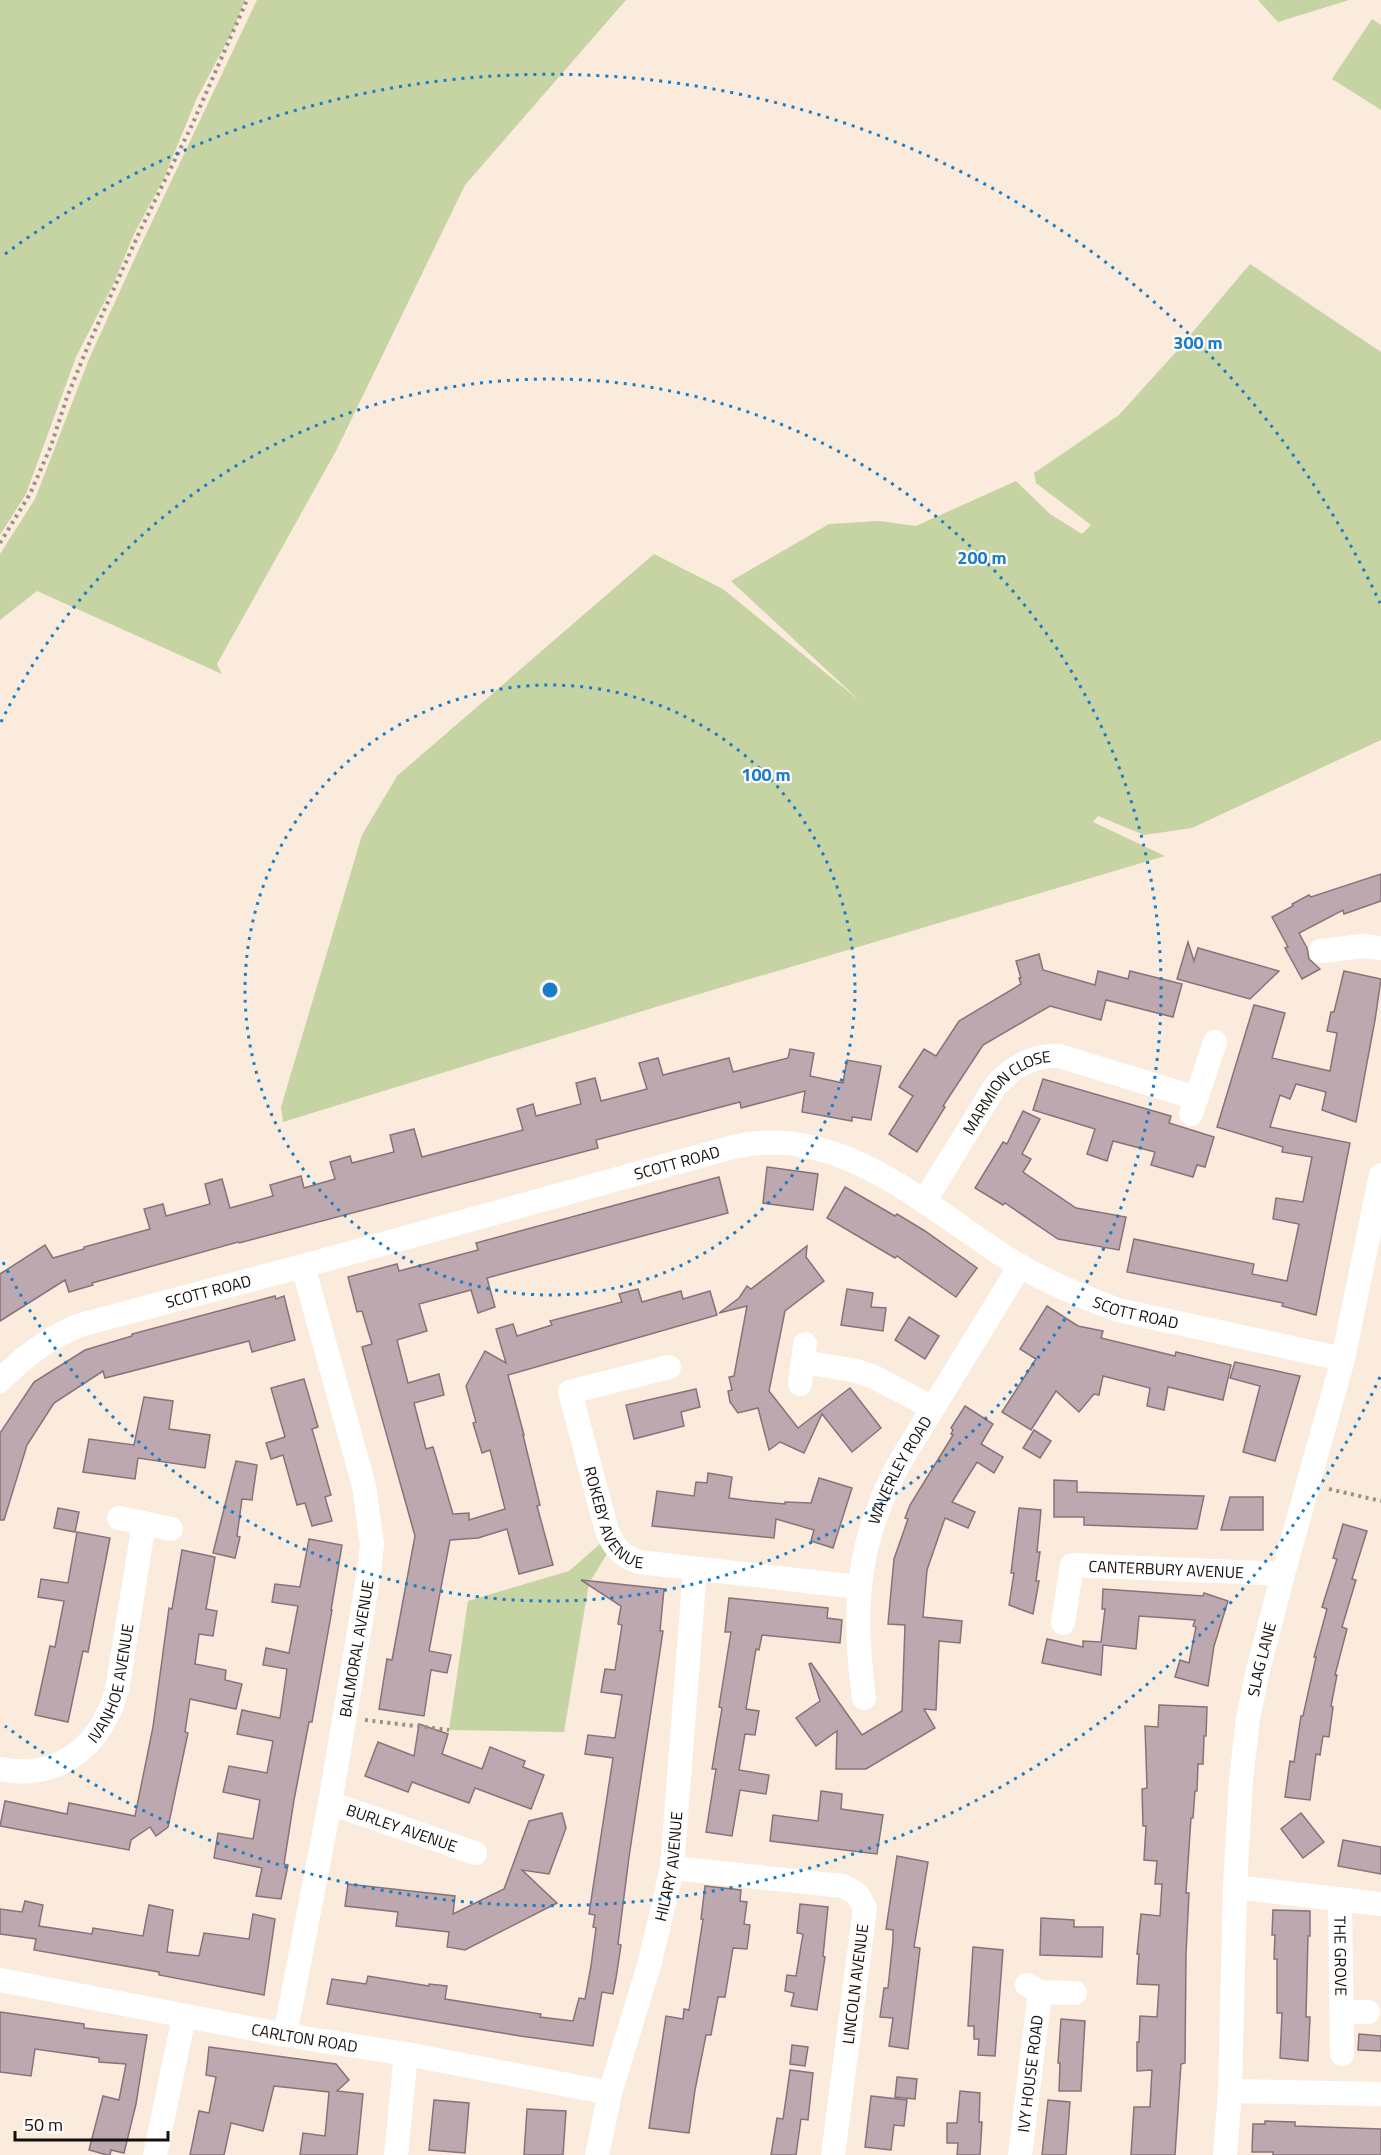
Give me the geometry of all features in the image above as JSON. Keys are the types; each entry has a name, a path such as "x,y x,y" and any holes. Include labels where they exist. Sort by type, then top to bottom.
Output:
{"street":[{"path":"1321,951 1363,946 1381,948"},
{"name":"MARMION CLOSE","path":"924,1202 996,1085 1005,1075 1029,1060 1043,1056 1059,1056 1194,1106 1215,1042"},
{"name":"SCOTT ROAD","path":"0,1381 36,1348 57,1334 80,1325 750,1143 793,1145 822,1150 850,1160 879,1174 924,1202 1020,1266 1096,1302 1118,1310 1343,1359"},
{"name":"SLAG LANE","path":"1225,2155 1230,2091 1235,1887 1241,1780 1248,1718 1283,1574 1343,1359 1378,1204 1381,1175"},
{"name":"BALMORAL AVENUE","path":"285,2035 330,1803 372,1544 364,1486 303,1266"},
{"name":"WAVERLEY ROAD","path":"865,1698 859,1658 858,1587 874,1518 886,1488 1020,1266"},
{"path":"803,1363 857,1371 933,1408"},
{"name":"ROKEBY AVENUE","path":"669,1367 570,1392 607,1531 613,1544 628,1558 639,1562 858,1587"},
{"path":"118,1518 171,1529"},
{"name":"IVANHOE AVENUE","path":"0,1769 33,1772 50,1768 82,1750 104,1722 117,1690 144,1523"},
{"name":"CANTERBURY AVENUE","path":"1062,1623 1072,1565 1283,1574"},
{"name":"HILARY AVENUE","path":"597,2155 610,2093 650,1962 672,1868 695,1569"},
{"name":"BURLEY AVENUE","path":"330,1803 475,1852"},
{"name":"LINCOLN AVENUE","path":"672,1868 843,1886 857,1894 865,1908 833,2155"},
{"name":"THE GROVE","path":"1235,1887 1381,1904"},
{"name":"THE GROVE","path":"1340,1899 1342,2054"},
{"name":"CARLTON ROAD","path":"0,1980 184,2017 406,2054 610,2093"},
{"name":"IVY HOUSE ROAD","path":"1020,2155 1033,1988 1075,1993"},
{"name":"THE GROVE","path":"1341,2012 1368,2012"},
{"path":"155,2155 184,2017"},
{"path":"396,2155 406,2054"},
{"path":"1230,2091 1381,2094"}],"path":[{"path":"0,543 30,494 51,446 67,397 88,346 139,233 192,125 247,0"},
{"path":"1308,1484 1381,1501"},
{"path":"344,1717 449,1730"}],"green space":[{"path":"0,0 245,0 233,30 196,100 164,178 134,234 113,285 76,357 26,494 0,535"},
{"path":"257,0 626,0 465,185 336,451 217,664 222,674 37,591 0,620 0,554 35,499 89,359"},
{"path":"1258,0 1349,0 1278,22"},
{"path":"1372,19 1381,25 1381,110 1332,79"},
{"path":"1250,264 1381,352 1381,740 1192,828 1144,835 1098,816 1093,822 1165,856 659,1006 283,1122 281,1107 362,835 397,776 654,554 723,589 860,701 731,581 829,524 879,521 916,526 1016,481 1050,514 1082,534 1091,525 1036,483 1034,473 1119,415"},
{"path":"601,1543 607,1554 589,1583 564,1732 449,1730 468,1601 569,1571"}],"building":[{"path":"1381,874 1381,901 1344,914 1343,910 1299,933 1307,948 1309,959 1320,969 1302,979 1285,948 1288,947 1272,917 1309,895 1311,897"},
{"path":"1188,942 1194,961 1198,948 1279,971 1250,999 1177,979"},
{"path":"1039,954 1043,970 1095,985 1098,971 1128,979 1130,971 1182,984 1173,1017 1106,1000 1101,1020 1050,1006 983,1045 943,1106 945,1107 917,1152 889,1134 913,1096 899,1087 924,1049 936,1056 959,1021 1021,984 1016,961"},
{"path":"1344,971 1381,979 1356,1122 1322,1110 1326,1092 1296,1084 1290,1099 1280,1095 1270,1127 1350,1143 1316,1315 1282,1306 1283,1303 1127,1272 1134,1239 1254,1264 1252,1274 1287,1281 1299,1224 1273,1219 1276,1198 1303,1202 1312,1157 1282,1152 1283,1147 1217,1127 1254,1005 1285,1013 1272,1058 1330,1071 1337,1033 1327,1031"},
{"path":"790,1049 814,1053 810,1076 843,1083 847,1060 881,1066 871,1120 852,1117 852,1121 802,1112 805,1091 741,1108 740,1102 596,1140 598,1148 238,1242 92,1283 93,1285 69,1292 65,1280 0,1321 0,1274 45,1245 53,1258 150,1229 144,1209 163,1204 166,1216 210,1204 205,1184 222,1179 230,1208 273,1196 270,1185 301,1176 304,1188 335,1179 330,1162 350,1156 352,1163 394,1152 390,1135 414,1129 422,1157 523,1130 517,1109 533,1104 536,1116 581,1104 576,1083 595,1078 601,1101 647,1089 639,1063 658,1058 663,1075 729,1058 733,1072 788,1058"},
{"path":"1043,1079 1171,1116 1169,1123 1214,1137 1205,1167 1197,1165 1193,1177 1151,1165 1155,1152 1113,1141 1107,1161 1087,1154 1095,1129 1033,1110"},
{"path":"1023,1111 1040,1119 1022,1154 1031,1159 1023,1172 1076,1208 1126,1217 1119,1250 1058,1239 1005,1203 1003,1205 975,1188 1003,1142 1007,1144"},
{"path":"767,1167 818,1174 813,1210 763,1203"},
{"path":"719,1177 728,1213 487,1278 495,1307 478,1313 471,1290 419,1304 427,1331 397,1340 408,1383 439,1374 444,1395 414,1403 426,1449 433,1447 453,1514 469,1513 469,1520 505,1509 490,1450 482,1453 466,1386 485,1351 506,1363 496,1329 513,1324 517,1336 552,1325 550,1321 622,1302 619,1294 638,1289 642,1302 681,1291 683,1299 710,1291 717,1315 508,1375 540,1505 537,1506 553,1565 519,1574 507,1529 478,1538 450,1540 429,1651 451,1655 447,1673 431,1670 424,1716 379,1709 387,1659 392,1660 415,1536 362,1347 372,1344 362,1311 357,1312 348,1277 397,1264 399,1271 478,1250 476,1243"},
{"path":"845,1187 925,1231 977,1268 956,1297 897,1256 895,1258 827,1218"},
{"path":"807,1246 806,1257 824,1281 785,1311 769,1391 798,1428 850,1388 881,1428 852,1452 822,1414 804,1453 780,1442 769,1450 758,1408 738,1413 730,1402 728,1391 732,1390 729,1377 734,1376 747,1306 719,1313 739,1298 747,1286 751,1289"},
{"path":"847,1289 873,1293 871,1307 886,1308 883,1331 841,1325"},
{"path":"275,1296 276,1299 284,1296 295,1340 252,1352 249,1341 105,1378 103,1371 54,1403 27,1445 4,1520 0,1520 0,1433 34,1382 85,1350 132,1336 132,1334"},
{"path":"1047,1306 1078,1326 1103,1331 1101,1338 1175,1356 1176,1352 1231,1365 1223,1400 1168,1387 1164,1410 1147,1406 1150,1388 1103,1376 1099,1395 1094,1394 1079,1412 1056,1391 1031,1430 1002,1412 1036,1359 1020,1349"},
{"path":"909,1317 939,1336 925,1359 895,1340"},
{"path":"1235,1362 1300,1376 1275,1461 1243,1452 1260,1386 1230,1378"},
{"path":"304,1379 318,1427 312,1429 331,1495 325,1497 332,1521 312,1526 305,1503 297,1505 283,1455 271,1459 266,1443 285,1437 271,1388"},
{"path":"696,1389 700,1407 681,1412 684,1426 634,1439 626,1405"},
{"path":"144,1397 173,1401 169,1429 210,1435 205,1468 138,1458 135,1479 83,1472 89,1439 134,1445"},
{"path":"965,1406 993,1424 981,1444 1003,1457 994,1473 977,1462 952,1502 975,1512 968,1528 945,1518 927,1570 923,1617 962,1621 960,1643 939,1641 936,1710 924,1709 935,1728 866,1769 836,1769 837,1731 816,1746 796,1718 820,1701 809,1664 811,1663 862,1735 902,1711 905,1625 888,1624 894,1559 908,1519 905,1518 910,1505 953,1435 951,1428"},
{"path":"1034,1430 1051,1441 1040,1458 1023,1448"},
{"path":"236,1461 257,1465 252,1500 242,1499 237,1536 240,1537 235,1558 213,1553"},
{"path":"708,1473 732,1477 729,1498 752,1501 785,1504 785,1502 811,1503 819,1478 852,1488 833,1548 811,1541 814,1530 776,1519 774,1538 652,1526 657,1491 694,1496 696,1482 707,1483"},
{"path":"1054,1480 1077,1481 1077,1492 1204,1496 1197,1529 1084,1525 1084,1517 1054,1517"},
{"path":"1230,1497 1263,1497 1263,1530 1221,1530"},
{"path":"58,1508 79,1512 75,1532 54,1528"},
{"path":"1019,1508 1041,1510 1037,1552 1040,1552 1036,1581 1039,1581 1033,1614 1009,1605"},
{"path":"1343,1524 1367,1531 1352,1579 1356,1580 1342,1627 1347,1629 1335,1675 1337,1675 1331,1706 1333,1707 1329,1737 1323,1736 1320,1755 1316,1754 1310,1800 1285,1797 1290,1761 1294,1762 1301,1716 1303,1716 1316,1657 1314,1657 1327,1609 1322,1607 1337,1559 1333,1558"},
{"path":"77,1532 110,1538 88,1652 83,1651 68,1722 35,1715 50,1646 55,1647 64,1601 38,1597 41,1579 68,1583"},
{"path":"309,1539 342,1545 312,1722 309,1722 294,1800 284,1864 288,1865 281,1899 256,1896 262,1868 214,1858 218,1833 253,1839 260,1800 223,1792 229,1766 267,1773 273,1741 237,1734 242,1710 280,1718 287,1669 263,1665 266,1648 289,1653 298,1606 272,1602 275,1584 300,1587"},
{"path":"182,1550 215,1557 206,1609 217,1611 213,1636 199,1634 195,1664 226,1670 225,1680 242,1684 236,1709 190,1699 185,1732 188,1733 168,1827 156,1836 150,1827 131,1840 129,1850 0,1826 5,1801 67,1814 69,1803 135,1816 153,1727 169,1608 172,1609"},
{"path":"581,1580 664,1589 660,1631 663,1631 629,1857 616,1978 613,1994 602,1992 593,2046 327,2004 332,1979 366,1984 368,1976 429,1986 429,1984 447,1986 445,1999 573,2021 579,1998 585,1999 591,1966 596,1928 593,1927 595,1915 589,1914 613,1758 585,1754 588,1735 615,1738 622,1695 601,1692 605,1669 615,1670 622,1625 618,1624 621,1606"},
{"path":"1103,1589 1203,1596 1204,1593 1228,1601 1214,1646 1208,1686 1175,1677 1180,1660 1189,1663 1196,1627 1193,1626 1195,1620 1139,1616 1136,1649 1103,1645 1101,1675 1042,1663 1047,1639 1083,1647 1083,1641 1101,1642 1105,1609 1102,1609"},
{"path":"729,1598 828,1608 827,1618 842,1620 840,1643 762,1635 759,1650 756,1649 746,1709 759,1711 755,1735 745,1734 739,1770 769,1775 766,1794 740,1790 732,1836 706,1832 716,1769 712,1769 722,1708 719,1707 731,1632 725,1632"},
{"path":"1159,1705 1207,1707 1206,1736 1204,1736 1203,1764 1198,1764 1197,1791 1195,1791 1193,1818 1191,1818 1186,1893 1189,1893 1185,2063 1181,2064 1175,2155 1131,2155 1134,2107 1150,2107 1152,2070 1137,2071 1140,2016 1157,2017 1159,1985 1137,1984 1139,1954 1137,1954 1141,1914 1160,1916 1162,1884 1155,1884 1157,1861 1144,1860 1146,1826 1143,1826 1142,1789 1147,1788 1145,1726 1158,1727"},
{"path":"419,1724 448,1734 442,1754 482,1769 490,1747 525,1761 523,1767 544,1775 531,1809 475,1788 469,1803 412,1782 408,1792 365,1776 378,1742 414,1756"},
{"path":"821,1791 842,1794 841,1809 883,1815 877,1854 770,1841 773,1815 818,1821"},
{"path":"562,1813 566,1828 549,1874 522,1870 557,1903 465,1950 447,1947 449,1932 396,1926 398,1912 345,1906 348,1884 455,1896 453,1914 504,1889 529,1821"},
{"path":"1301,1813 1324,1842 1303,1858 1281,1829"},
{"path":"1343,1840 1381,1847 1381,1874 1338,1866"},
{"path":"897,1856 928,1862 914,1947 920,1948 908,2049 889,2046 893,2018 880,2017 884,1988 888,1988 893,1930 886,1929"},
{"path":"705,1886 741,1890 740,1901 747,1902 744,1924 750,1925 747,1949 733,1948 725,1997 718,1997 711,2035 706,2035 689,2133 649,2128 666,2016 683,2019 684,2009 689,2010 703,1919 701,1919"},
{"path":"25,1901 43,1905 39,1926 92,1934 93,1928 143,1936 149,1905 173,1910 167,1952 199,1956 204,1933 249,1939 253,1914 275,1919 264,1995 159,1975 159,1972 34,1950 36,1939 0,1934 0,1909 22,1912"},
{"path":"800,1904 828,1907 823,1956 825,1957 817,2010 791,2006 794,1993 785,1991 787,1975 796,1976 803,1934 797,1933"},
{"path":"1273,1910 1310,1911 1306,2017 1310,2017 1308,2061 1280,2058 1282,2013 1277,2013 1277,1959 1274,1959 1275,1935 1272,1935"},
{"path":"1041,1918 1074,1920 1074,1927 1103,1927 1102,1957 1040,1955"},
{"path":"973,1947 1003,1950 995,2056 978,2055 979,2039 974,2039 974,2026 968,2026"},
{"path":"0,2012 84,2024 84,2028 147,2035 136,2104 124,2153 111,2150 110,2155 107,2155 89,2150 103,2096 119,2100 126,2064 99,2062 99,2058 35,2049 31,2076 0,2072"},
{"path":"1061,2019 1085,2021 1081,2091 1059,2091"},
{"path":"1359,2034 1381,2036 1381,2051 1358,2050"},
{"path":"792,2045 808,2047 805,2066 790,2064"},
{"path":"209,2047 336,2064 349,2080 337,2091 363,2094 357,2155 300,2155 303,2133 325,2136 329,2092 274,2086 263,2131 231,2123 224,2155 190,2155 199,2111 209,2113 216,2077 206,2075"},
{"path":"790,2070 813,2073 808,2120 801,2119 796,2155 771,2155 777,2118 783,2119"},
{"path":"897,2077 917,2079 915,2099 895,2097"},
{"path":"960,2091 980,2093 979,2122 982,2122 980,2155 957,2155 958,2143 947,2143 947,2123 957,2123"},
{"path":"871,2096 907,2100 904,2126 894,2125 891,2150 865,2147"},
{"path":"434,2100 469,2103 465,2153 429,2150"},
{"path":"1048,2100 1070,2102 1066,2155 1042,2155"},
{"path":"527,2109 566,2111 563,2155 524,2155"},
{"path":"1265,2121 1295,2122 1295,2126 1381,2129 1381,2155 1273,2155 1273,2152 1252,2152 1253,2124 1265,2124"}]}
